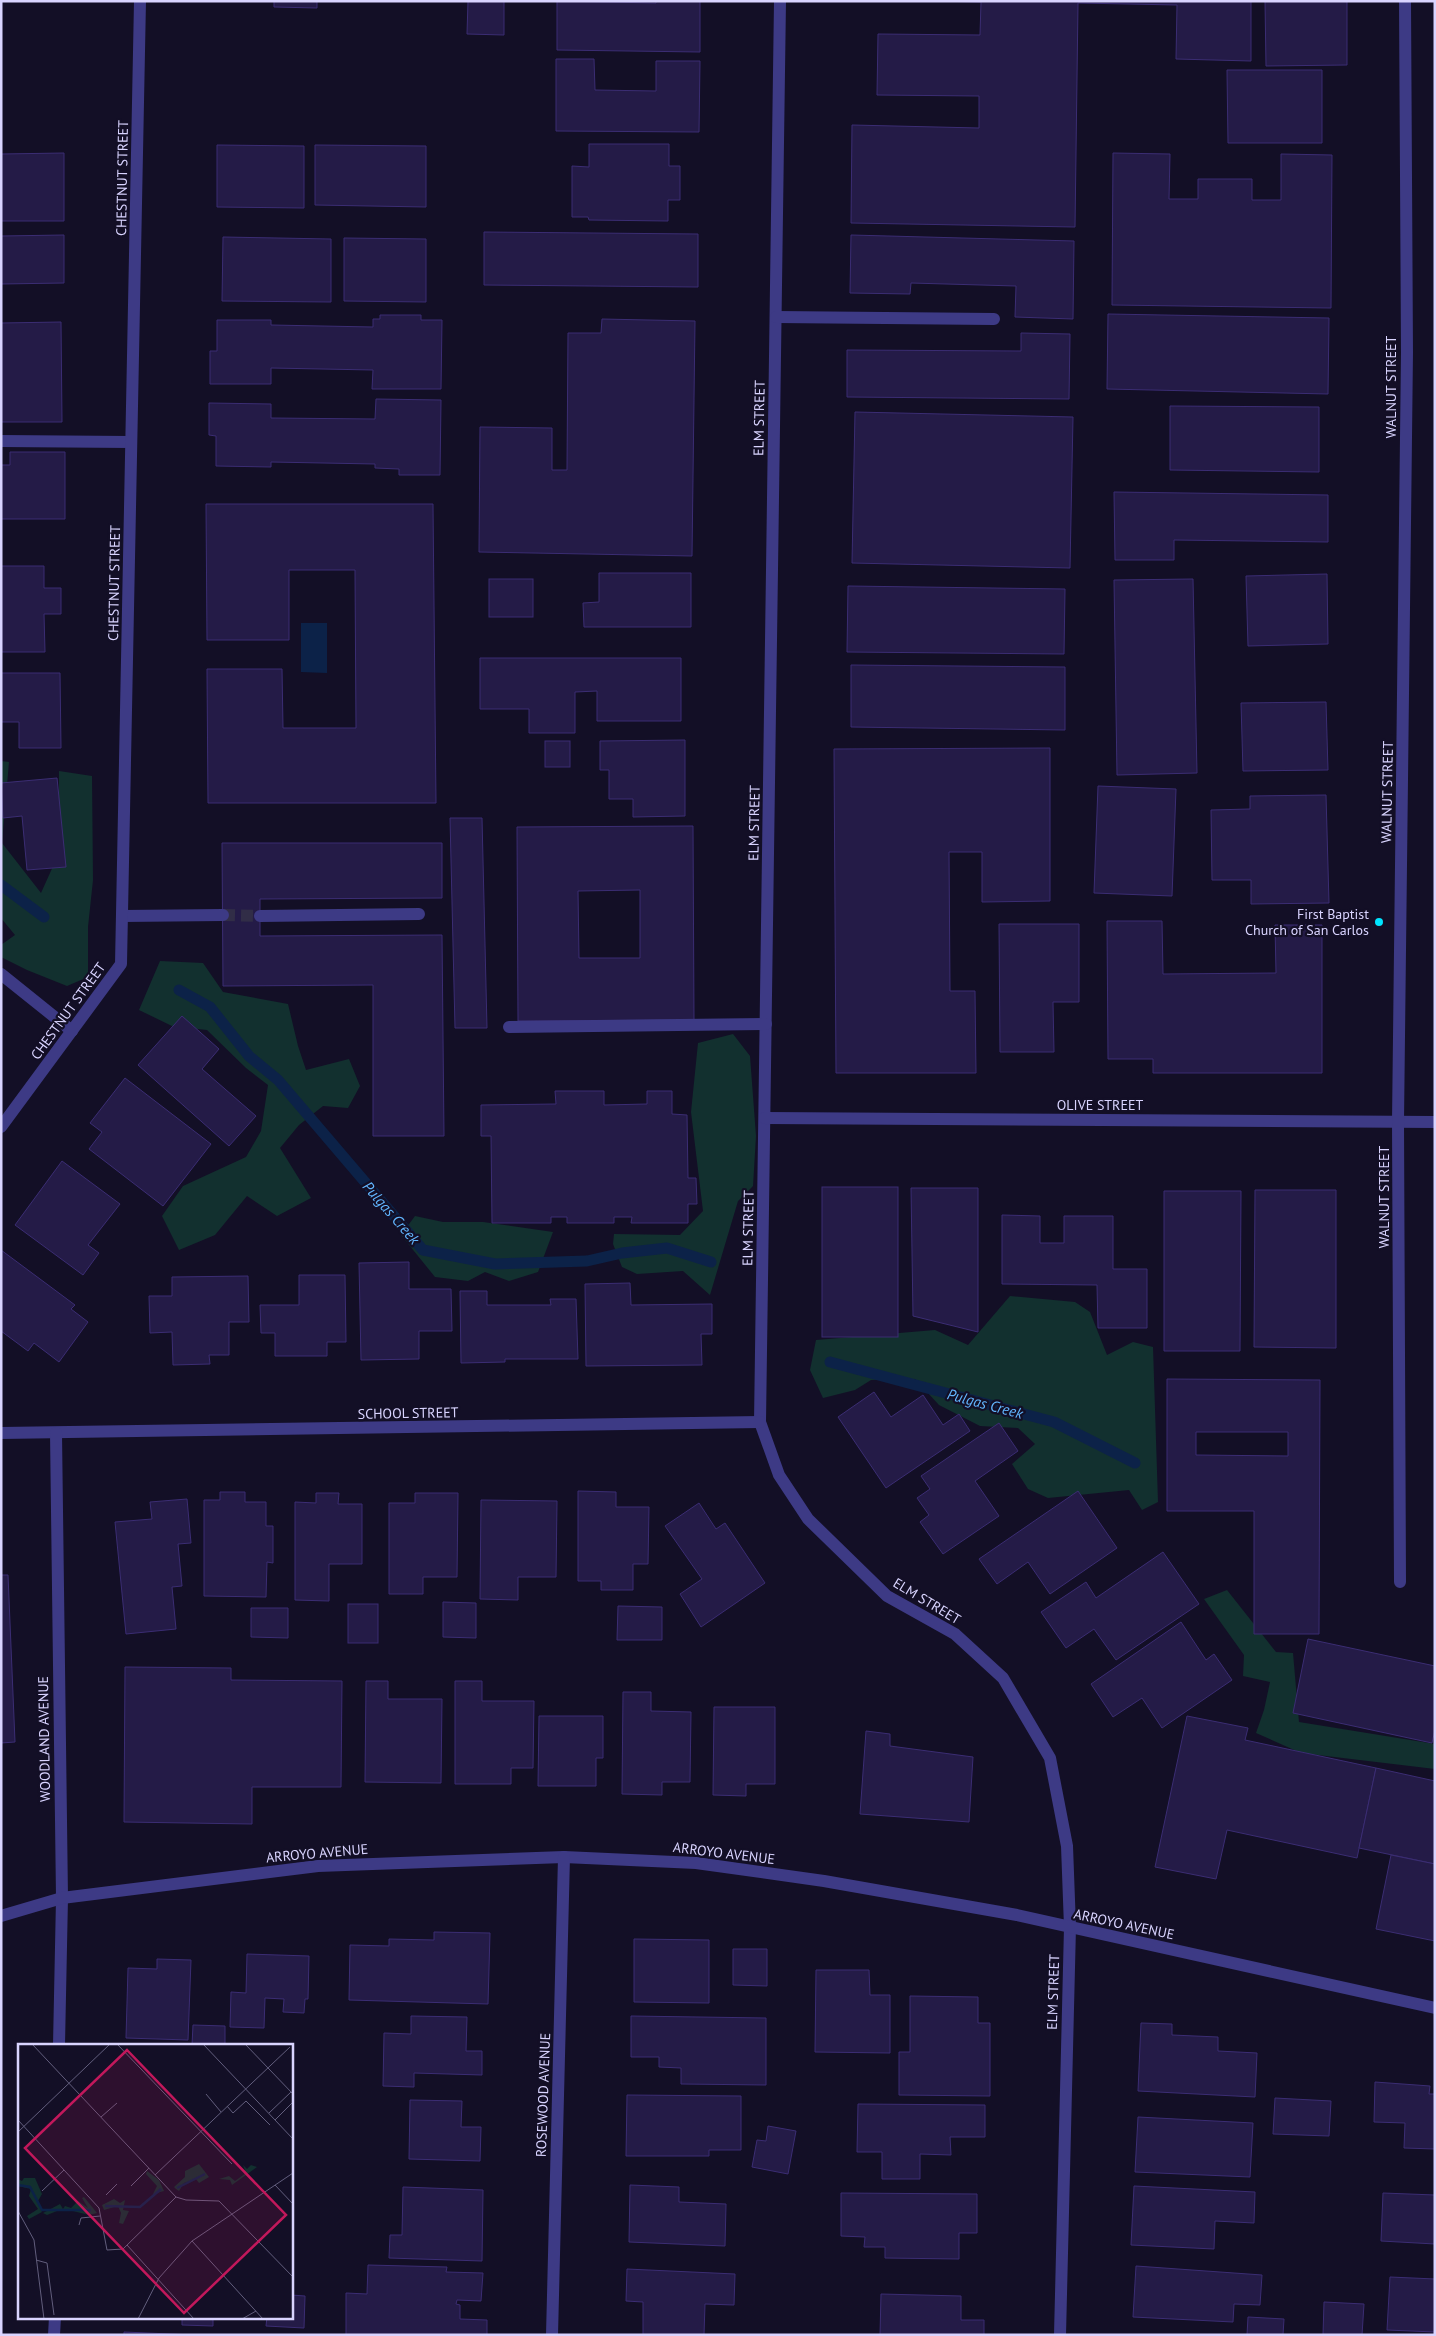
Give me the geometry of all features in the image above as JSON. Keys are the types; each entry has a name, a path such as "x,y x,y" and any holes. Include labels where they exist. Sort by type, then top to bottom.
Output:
{"street":[{"name":"CHESTNUT STREET","path":"1,1127 121,964 140,1"},
{"name":"ELM STREET","path":"780,1 760,1422 779,1475 808,1519 887,1596 955,1634 1003,1678 1050,1758 1067,1846 1070,1927 1060,2335"},
{"name":"WALNUT STREET","path":"1400,1582 1398,1122 1407,352 1405,1"},
{"path":"776,317 994,319"},
{"path":"1,441 131,442"},
{"path":"260,916 419,914"},
{"path":"122,916 223,915"},
{"path":"1,974 72,1031"},
{"path":"509,1027 766,1024"},
{"name":"OLIVE STREET","path":"765,1118 1435,1122"},
{"name":"SCHOOL STREET","path":"56,1433 760,1422"},
{"path":"1,1433 56,1433"},
{"name":"WOODLAND AVENUE","path":"56,1433 62,1898 60,2044"},
{"name":"ARROYO AVENUE","path":"1,1916 62,1898 318,1866 564,1856 696,1863 824,1881 1017,1915 1435,2008"},
{"name":"ROSEWOOD AVENUE","path":"552,2335 564,1856"},
{"path":"54,2335 55,2318"}],"green space":[{"path":"1,761 9,762 2,843 41,893 59,853 59,771 92,776 93,880 88,927 88,977 67,986 1,957 1,945 15,935 1,918"},
{"path":"160,961 203,963 223,992 288,1004 306,1070 349,1059 360,1086 348,1108 323,1106 299,1125 280,1148 311,1198 277,1216 247,1196 215,1235 179,1250 162,1216 183,1186 246,1157 261,1131 268,1085 246,1068 207,1030 172,1026 139,1010"},
{"path":"733,1034 750,1056 756,1136 753,1186 738,1201 710,1295 683,1271 637,1274 622,1267 613,1244 614,1234 680,1235 703,1211 691,1112 698,1043"},
{"path":"415,1216 443,1222 483,1222 553,1232 538,1272 509,1281 485,1272 468,1281 435,1277 401,1235"},
{"path":"1010,1296 1075,1302 1090,1312 1107,1355 1133,1342 1153,1347 1158,1502 1142,1510 1129,1490 1048,1498 1028,1489 1012,1464 1035,1444 1018,1428 980,1426 939,1405 915,1379 871,1380 855,1390 823,1398 810,1370 816,1340 935,1330 968,1345"},
{"path":"1227,1590 1276,1652 1293,1653 1299,1722 1435,1744 1435,1769 1301,1753 1256,1733 1264,1710 1270,1682 1243,1676 1244,1655 1204,1599"}],"water":[{"path":"301,623 327,623 327,673 301,672"}],"building":[{"path":"274,1 317,1 317,8 274,7"},
{"path":"468,1 504,1 504,35 467,34"},
{"path":"557,1 656,3 656,1 700,1 700,52 557,50"},
{"path":"932,1 1251,1 1251,61 1176,59 1177,5 1078,3 1075,227 851,223 852,125 979,128 979,96 877,95 878,34 980,35 981,2"},
{"path":"1265,1 1347,1 1347,65 1266,66"},
{"path":"556,59 594,59 595,90 656,91 656,61 700,61 699,132 556,131"},
{"path":"1227,70 1322,70 1322,143 1228,143"},
{"path":"589,144 669,144 669,166 680,166 680,200 668,200 668,221 589,220 588,217 572,217 572,166 589,167"},
{"path":"217,145 304,146 304,208 217,207"},
{"path":"315,145 426,146 426,207 315,205"},
{"path":"64,153 64,221 1,221 1,154"},
{"path":"1113,153 1170,154 1169,199 1198,199 1198,179 1252,179 1252,200 1281,200 1281,154 1332,155 1331,308 1112,305"},
{"path":"484,232 698,234 698,287 484,285"},
{"path":"64,235 64,283 1,284 1,236"},
{"path":"851,235 1074,241 1073,319 1015,317 1016,286 911,283 910,294 850,293"},
{"path":"223,237 331,239 331,302 222,301"},
{"path":"344,238 426,239 426,302 344,301"},
{"path":"1108,314 1329,318 1328,394 1107,389"},
{"path":"380,315 421,315 421,320 442,320 441,389 372,389 373,370 271,368 271,384 210,384 210,351 217,351 217,320 271,320 271,325 373,327 373,319 380,319"},
{"path":"602,319 695,321 692,556 479,552 480,427 552,428 552,470 567,470 568,333 601,333"},
{"path":"61,322 62,422 1,422 1,323"},
{"path":"1021,333 1070,334 1069,399 847,397 847,350 1021,351"},
{"path":"376,399 441,400 440,475 399,475 399,469 375,468 375,464 271,462 271,467 216,466 216,436 209,435 209,403 271,404 271,418 375,419"},
{"path":"1170,406 1319,407 1319,472 1170,470"},
{"path":"855,412 1073,417 1070,568 852,563"},
{"path":"10,452 65,452 65,519 1,519 1,465 10,465"},
{"path":"1114,492 1328,495 1328,542 1174,540 1174,560 1115,560"},
{"path":"206,504 433,504 436,803 208,803 207,669 282,669 283,728 356,728 355,570 289,570 289,640 207,640"},
{"path":"1,566 44,566 44,588 61,588 61,614 44,614 45,652 1,652"},
{"path":"599,573 691,573 691,627 584,627 583,603 599,602"},
{"path":"1327,574 1328,644 1248,646 1246,576"},
{"path":"489,579 533,579 533,617 489,617"},
{"path":"1193,579 1197,773 1117,775 1114,580"},
{"path":"848,586 1065,589 1064,654 847,652"},
{"path":"480,658 681,658 681,721 597,721 597,691 575,692 575,733 529,733 529,709 480,709"},
{"path":"851,665 1065,667 1065,730 851,727"},
{"path":"1,673 60,673 61,748 19,748 19,722 1,722"},
{"path":"1326,702 1328,770 1243,771 1241,703"},
{"path":"685,740 685,816 633,817 633,799 609,799 609,770 600,770 600,741"},
{"path":"545,741 570,741 570,767 545,767"},
{"path":"1050,748 1050,901 982,902 982,852 949,852 950,991 975,991 976,1073 836,1073 834,749"},
{"path":"57,778 66,867 27,870 22,816 3,818 1,783"},
{"path":"1098,786 1176,789 1172,896 1094,893"},
{"path":"1326,795 1329,903 1251,904 1251,880 1212,880 1211,810 1250,809 1250,796"},
{"path":"450,818 482,818 487,1028 455,1028"},
{"path":"693,826 694,1020 518,1021 517,827","holes":["640,890 640,958 579,958 578,891"]},
{"path":"222,843 442,843 442,898 260,899 260,936 442,935 444,1136 373,1136 373,985 223,986"},
{"path":"1107,921 1162,921 1163,974 1276,973 1275,925 1322,925 1322,1073 1153,1073 1153,1059 1108,1059"},
{"path":"999,924 1079,924 1079,1002 1053,1002 1054,1052 1000,1052"},
{"path":"182,1016 219,1049 202,1069 256,1116 229,1146 138,1065"},
{"path":"125,1078 211,1144 163,1206 89,1149 102,1132 90,1123"},
{"path":"555,1091 604,1091 604,1105 647,1104 647,1091 672,1091 672,1114 687,1115 688,1178 696,1178 697,1204 688,1204 688,1223 631,1223 632,1217 614,1217 614,1223 567,1223 567,1217 551,1217 551,1223 492,1223 491,1136 481,1136 481,1105 556,1104"},
{"path":"62,1161 120,1204 88,1245 99,1253 83,1275 15,1225"},
{"path":"822,1187 898,1187 898,1337 822,1337"},
{"path":"911,1188 978,1188 978,1332 913,1316"},
{"path":"1255,1190 1336,1190 1336,1348 1254,1347"},
{"path":"1164,1191 1241,1191 1240,1351 1164,1351"},
{"path":"1002,1215 1040,1216 1040,1243 1064,1243 1064,1216 1113,1216 1113,1269 1147,1269 1147,1328 1098,1328 1097,1285 1002,1284"},
{"path":"1,1250 75,1305 71,1309 88,1322 59,1362 34,1343 28,1351 1,1331"},
{"path":"409,1262 409,1289 451,1289 452,1331 419,1331 419,1359 361,1360 359,1263"},
{"path":"299,1275 345,1275 346,1342 327,1342 327,1356 275,1356 275,1333 261,1333 260,1305 299,1305"},
{"path":"248,1276 249,1322 229,1322 229,1355 209,1355 210,1364 173,1365 172,1332 150,1333 149,1296 172,1296 172,1277"},
{"path":"630,1283 631,1305 712,1304 712,1334 701,1334 702,1365 586,1366 585,1284"},
{"path":"460,1291 487,1291 487,1305 551,1305 550,1299 576,1299 578,1359 505,1359 505,1362 461,1363"},
{"path":"1167,1379 1320,1380 1319,1634 1254,1634 1254,1511 1167,1511","holes":["1196,1432 1288,1432 1288,1456 1196,1455"]},
{"path":"874,1392 891,1417 923,1395 943,1425 959,1414 970,1431 886,1488 838,1417"},
{"path":"999,1423 1018,1451 975,1481 999,1516 943,1554 920,1522 929,1515 917,1498 930,1489 921,1476"},
{"path":"578,1491 616,1492 616,1507 649,1507 648,1564 633,1564 633,1590 601,1590 601,1581 578,1581"},
{"path":"1078,1491 1117,1548 1050,1594 1028,1562 997,1584 979,1559"},
{"path":"220,1492 245,1492 245,1502 266,1502 266,1526 273,1526 273,1563 267,1562 266,1597 204,1596 204,1500 220,1500"},
{"path":"316,1493 339,1493 338,1504 362,1504 362,1564 329,1564 329,1601 295,1600 295,1502 316,1503"},
{"path":"415,1493 458,1493 457,1577 423,1577 423,1594 389,1594 389,1503 415,1503"},
{"path":"187,1499 191,1543 178,1544 182,1586 172,1587 176,1629 126,1634 115,1522 152,1519 150,1502"},
{"path":"481,1500 557,1501 556,1577 518,1577 518,1600 480,1599"},
{"path":"699,1503 716,1529 725,1523 765,1583 701,1627 680,1594 702,1579 665,1526"},
{"path":"1163,1552 1199,1604 1116,1660 1094,1629 1066,1648 1041,1612 1086,1582 1096,1598"},
{"path":"1,1575 8,1575 15,1742 1,1743"},
{"path":"443,1602 476,1603 476,1638 443,1637"},
{"path":"348,1604 378,1604 378,1643 348,1643"},
{"path":"618,1606 662,1607 662,1640 617,1640"},
{"path":"251,1608 288,1608 288,1638 251,1637"},
{"path":"1181,1622 1206,1660 1214,1654 1232,1680 1162,1728 1142,1698 1113,1717 1091,1684"},
{"path":"1308,1639 1435,1666 1435,1730 1432,1743 1293,1713"},
{"path":"125,1667 231,1668 231,1680 342,1681 341,1787 252,1787 252,1824 124,1822"},
{"path":"366,1681 388,1681 388,1699 442,1699 441,1783 365,1782"},
{"path":"455,1681 482,1681 482,1701 534,1701 533,1768 511,1768 511,1784 455,1784"},
{"path":"623,1692 651,1692 651,1711 691,1712 690,1782 662,1782 662,1795 622,1794"},
{"path":"714,1707 775,1707 775,1784 746,1784 746,1796 713,1795"},
{"path":"539,1716 603,1716 603,1758 596,1758 596,1786 538,1786"},
{"path":"1187,1716 1248,1728 1245,1740 1376,1768 1357,1858 1227,1830 1216,1879 1155,1867"},
{"path":"866,1731 890,1734 890,1746 973,1757 969,1822 860,1814"},
{"path":"1376,1768 1435,1781 1435,1864 1359,1848"},
{"path":"1391,1855 1435,1864 1435,1941 1376,1929"},
{"path":"434,1932 490,1933 488,2004 349,2000 350,1945 389,1946 389,1939 434,1940"},
{"path":"634,1939 709,1940 709,2003 634,2002"},
{"path":"733,1949 767,1949 767,1986 733,1985"},
{"path":"247,1954 309,1956 308,1999 305,1999 304,2013 283,2012 284,1999 265,1998 264,2028 230,2027 231,1992 246,1993"},
{"path":"157,1959 191,1960 188,2040 126,2038 128,1968 157,1969"},
{"path":"816,1970 869,1970 870,1995 890,1995 890,2053 815,2052"},
{"path":"910,1996 978,1997 978,2023 990,2023 990,2096 899,2095 899,2052 910,2052"},
{"path":"411,2016 467,2017 466,2051 482,2051 482,2075 414,2073 414,2087 383,2086 384,2033 411,2034"},
{"path":"631,2016 766,2018 766,2085 681,2084 681,2068 659,2067 659,2057 631,2057"},
{"path":"1141,2023 1172,2024 1172,2035 1218,2037 1218,2051 1257,2053 1255,2097 1138,2091"},
{"path":"193,2025 225,2026 225,2044 192,2044"},
{"path":"1375,2082 1430,2086 1429,2094 1435,2094 1435,2149 1404,2148 1405,2123 1374,2122"},
{"path":"627,2095 741,2096 741,2150 709,2150 709,2156 626,2156"},
{"path":"1275,2098 1331,2101 1329,2136 1273,2134"},
{"path":"410,2100 462,2101 461,2127 481,2127 480,2161 409,2159"},
{"path":"858,2104 985,2105 985,2137 950,2137 951,2155 920,2154 920,2179 882,2179 882,2152 857,2152"},
{"path":"1138,2117 1253,2123 1250,2177 1135,2172"},
{"path":"768,2126 796,2131 788,2174 752,2167 757,2140 766,2141"},
{"path":"630,2185 679,2187 679,2202 726,2204 725,2246 629,2242"},
{"path":"1134,2186 1255,2192 1254,2223 1215,2221 1214,2249 1131,2245"},
{"path":"403,2187 483,2190 482,2261 389,2258 390,2235 402,2235"},
{"path":"841,2193 977,2194 977,2233 959,2233 959,2259 885,2258 885,2247 864,2247 865,2237 841,2236"},
{"path":"1383,2193 1435,2195 1435,2244 1381,2241"},
{"path":"368,2265 447,2267 446,2272 483,2273 481,2301 457,2300 456,2304 460,2305 460,2319 487,2320 487,2335 346,2335 346,2293 367,2294"},
{"path":"1136,2266 1262,2275 1260,2305 1234,2304 1233,2322 1133,2317"},
{"path":"627,2269 735,2274 734,2305 705,2304 704,2335 643,2335 643,2302 626,2301"},
{"path":"1390,2277 1435,2279 1435,2332 1387,2330"},
{"path":"881,2294 961,2296 961,2320 984,2320 984,2335 880,2335"},
{"path":"292,2295 305,2296 304,2328 266,2326 267,2318 292,2318"},
{"path":"1324,2302 1364,2304 1362,2335 1323,2335"},
{"path":"1248,2317 1284,2319 1283,2335 1247,2335"},
{"path":"182,2318 213,2318 213,2326 182,2325"},
{"path":"124,2332 194,2335 124,2335"}],"waterway":[{"name":"Pulgas Creek","path":"1,885 44,917"},
{"name":"Pulgas Creek","path":"179,990 210,1007 249,1056 278,1080 423,1250 495,1264 587,1261 622,1253 667,1248 711,1262"},
{"name":"Pulgas Creek","path":"830,1362 1054,1422 1135,1463"}],"tunnel":[{"path":"223,915 260,916"}],"place":[{"name":"First Baptist Church of San Carlos","path":"1379,922"}]}
